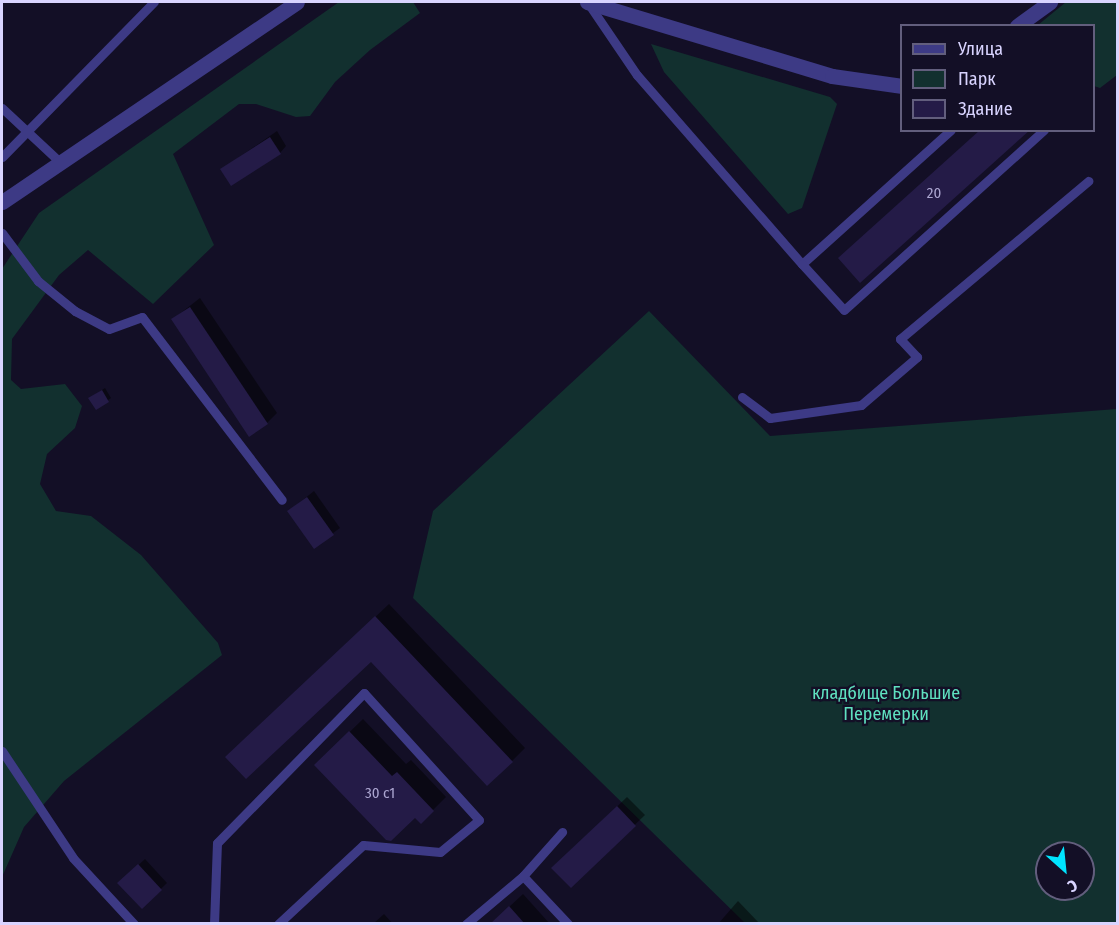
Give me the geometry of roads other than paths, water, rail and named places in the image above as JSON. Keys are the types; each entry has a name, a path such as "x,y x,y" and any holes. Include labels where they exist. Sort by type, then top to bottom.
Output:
{"street":[{"path":"2,202 297,2"},
{"path":"587,2 832,76 900,86"},
{"path":"1022,24 1050,2"}],"lane":[{"path":"2,158 24,131 41,118 154,2"},
{"path":"587,2 637,75 844,310 1042,132"},
{"path":"2,108 24,131 61,163"},
{"path":"802,264 949,132"},
{"path":"742,398 770,418 861,405 917,357 900,339 1088,181"},
{"path":"2,233 38,281 75,311 109,329 142,317 282,500"},
{"path":"214,924 217,843 363,693 479,820 440,852 363,845 278,924"},
{"path":"2,751 16,767 67,850 134,924"},
{"path":"466,924 523,876 562,832"},
{"path":"523,876 568,924"}],"park label":[{"name":"кладбище Большие Перемерки","path":"886,704"}]}
